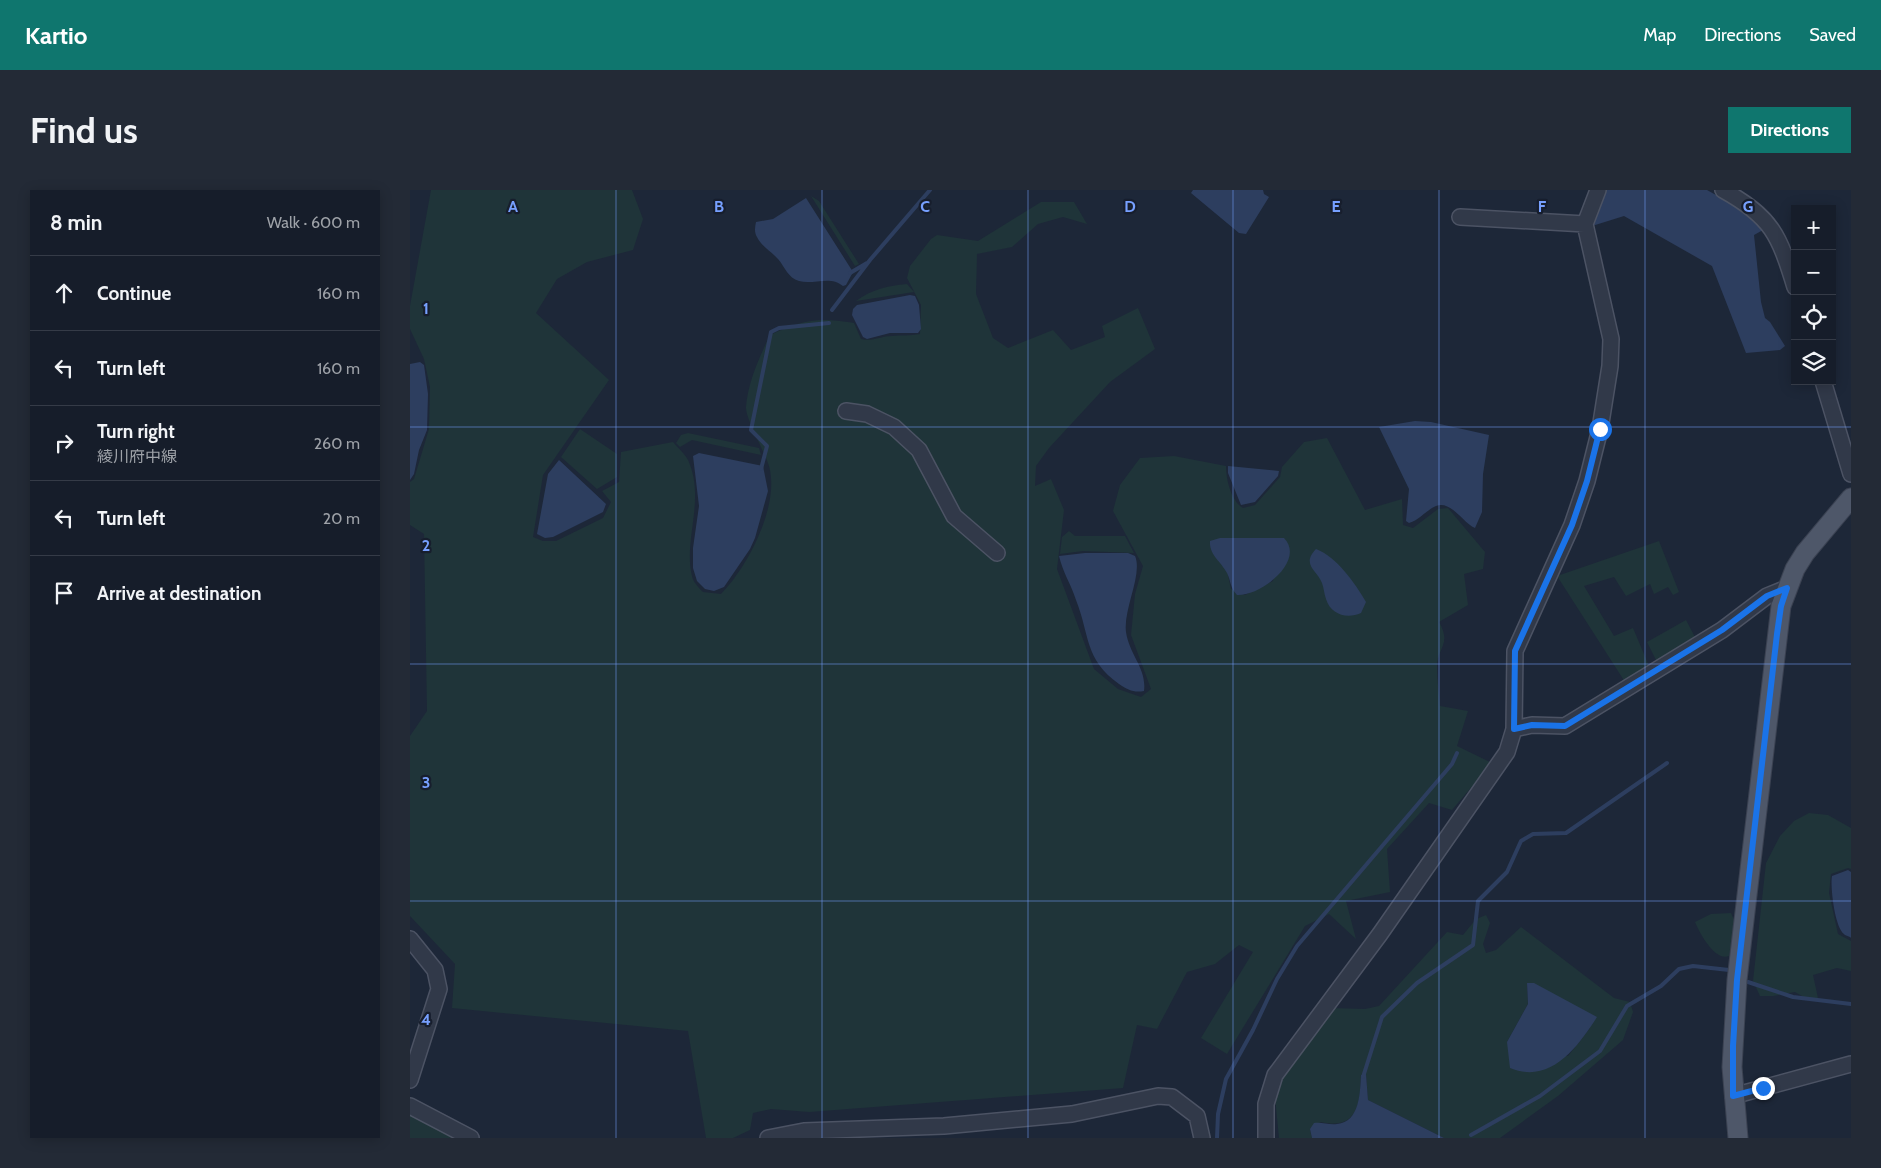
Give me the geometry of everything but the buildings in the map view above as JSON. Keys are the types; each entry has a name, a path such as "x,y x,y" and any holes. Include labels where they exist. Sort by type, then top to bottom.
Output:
{"main road":[{"path":"1738,1138 1733,1096 1733,1046 1737,980 1781,606 1787,588 1805,553 1851,498"}],"street":[{"path":"1266,1138 1266,1104 1275,1075 1380,934 1507,752 1514,729 1515,651 1572,525 1587,481 1600,429 1610,366 1611,339 1585,224 1598,190"},
{"path":"1723,190 1752,208 1766,220 1781,244 1791,275"},
{"path":"1460,217 1585,224"},
{"path":"1824,385 1851,474"},
{"path":"846,411 867,414 894,427 919,450 954,516 997,553"},
{"path":"1514,729 1532,725 1565,726 1722,630 1767,596 1787,588"},
{"path":"410,939 435,970 439,990 410,1080"},
{"path":"1733,1096 1851,1064"},
{"path":"768,1138 804,1130 944,1126 1072,1114 1158,1096 1172,1097 1197,1116 1202,1138"},
{"path":"410,1106 471,1138"}],"green space":[{"path":"431,190 632,190 643,219 633,250 587,262 557,279 536,313 609,380 543,475 533,537 543,541 556,541 603,518 611,502 602,491 619,482 621,452 673,442 687,458 693,475 695,504 690,562 693,578 696,585 703,592 721,594 742,568 760,533 770,496 771,479 768,463 748,418 746,407 758,361 770,335 802,323 820,320 854,323 861,339 865,340 920,334 921,305 907,278 910,266 931,239 937,235 978,241 1041,202 1074,202 1087,224 1063,217 1038,224 1012,247 977,254 976,294 993,338 1008,348 1053,330 1071,350 1105,337 1102,326 1138,308 1155,349 1110,382 1049,448 1036,466 1035,486 1051,479 1064,510 1057,569 1094,669 1118,689 1141,697 1151,689 1131,635 1135,594 1143,566 1113,511 1120,485 1140,458 1174,456 1226,466 1232,495 1243,508 1255,505 1280,477 1282,467 1304,442 1327,438 1365,510 1402,499 1403,525 1413,528 1438,509 1448,508 1485,552 1483,569 1464,574 1468,605 1439,622 1443,630 1444,641 1438,660 1437,672 1440,706 1468,711 1457,746 1492,763 1452,810 1429,803 1387,849 1390,892 1346,901 1356,939 1329,914 1305,926 1227,1054 1201,1038 1253,952 1239,945 1215,964 1187,972 1157,1029 1137,1025 1123,1088 809,1112 771,1109 753,1113 750,1130 733,1138 706,1138 688,1031 452,1008 455,964 410,916 410,736 427,711 424,534 410,525 410,482 414,479 429,429 430,387 424,359 410,329 410,306","holes":["1220,538 1284,538 1273,581 1245,595 1231,589"]},
{"path":"811,196 819,201 859,264 855,266"},
{"path":"907,284 914,292 856,301 880,289"},
{"path":"580,429 617,454 617,477 597,489 561,457"},
{"path":"688,433 759,448 761,455 692,440 680,447 676,443 681,435"},
{"path":"1069,531 1075,536 1125,536 1134,553 1083,551 1060,554 1062,537"},
{"path":"1659,541 1679,592 1673,595 1668,587 1654,594 1650,584 1626,596 1614,577 1584,586 1614,636 1633,628 1649,666 1625,682 1557,576"},
{"path":"1686,620 1696,639 1657,662 1647,642"},
{"path":"1809,813 1828,815 1851,828 1851,869 1848,868 1831,874 1829,893 1838,934 1851,941 1851,971 1837,968 1813,975 1818,998 1809,1000 1795,992 1760,996 1753,981 1766,863 1780,836 1794,821"},
{"path":"1731,913 1736,924 1729,956 1724,957 1718,955 1708,945 1695,922 1711,914"},
{"path":"1486,915 1490,923 1483,944 1486,953 1496,950 1521,927 1614,998 1630,1002 1633,1012 1623,1040 1558,1096 1500,1138 1444,1138 1368,1100 1366,1074 1361,1075 1358,1105 1350,1118 1343,1122 1321,1122 1310,1129 1312,1138 1279,1138 1275,1097 1280,1081 1331,1008 1365,1009 1379,1006 1447,932 1463,935 1476,919","holes":["1527,983 1590,1028 1568,1056 1507,1042 1528,1004"]},
{"path":"410,1111 457,1138 410,1138"}],"water":[{"path":"1193,190 1263,190 1264,194 1269,197 1246,234 1239,233 1191,193"},
{"path":"1603,190 1707,190 1748,213 1763,230 1754,235 1761,302 1765,318 1770,322 1785,346 1780,350 1746,353 1712,266 1624,216 1592,226"},
{"path":"806,198 853,272 846,285 843,286 833,281 805,282 795,280 789,275 778,259 761,244 756,235 756,222 773,219"},
{"path":"910,295 915,296 919,305 921,329 918,333 890,333 867,339 863,337 852,315 853,309 857,305"},
{"path":"420,362 424,365 428,394 427,430 419,450 414,474 410,480 410,364"},
{"path":"1415,421 1431,422 1489,435 1483,474 1482,512 1475,528 1452,509 1441,505 1432,508 1413,522 1409,523 1406,521 1409,489 1379,427"},
{"path":"699,453 763,466 768,491 755,538 750,549 724,587 714,591 705,589 697,581 693,568 693,548 699,506 693,456"},
{"path":"559,460 606,504 603,512 553,537 545,538 537,534 548,474"},
{"path":"1228,466 1279,471 1278,476 1255,502 1241,505 1228,473"},
{"path":"1220,538 1284,538 1289,547 1289,557 1278,576 1258,590 1237,595 1225,569 1211,550 1210,541"},
{"path":"1316,549 1331,558 1345,571 1366,602 1361,613 1350,616 1340,614 1328,604 1320,578 1310,563 1310,559"},
{"path":"1085,553 1128,553 1135,556 1137,572 1127,613 1126,632 1130,647 1143,676 1144,691 1137,692 1119,684 1099,665 1094,656 1074,594 1059,556"},
{"path":"1848,870 1851,872 1851,938 1844,934 1838,924 1832,889 1832,876"},
{"path":"1527,983 1534,983 1597,1017 1572,1051 1561,1060 1550,1067 1538,1071 1524,1072 1510,1068 1507,1042 1528,1004"},
{"path":"1366,1074 1368,1100 1444,1138 1312,1138 1310,1129 1314,1123 1337,1124 1345,1122 1350,1118 1357,1105 1361,1075"}],"waterway":[{"path":"832,310 870,260 930,190"},
{"path":"850,273 867,263"},
{"path":"761,469 767,446 751,430 771,332 779,328 829,323"},
{"path":"1217,1138 1218,1114 1226,1079 1253,1030 1277,979 1297,946 1452,764 1457,753"},
{"path":"1363,1077 1382,1017 1417,983 1473,945 1478,901 1507,872 1521,841 1533,834 1566,833 1667,763"},
{"path":"1471,1135 1540,1096 1600,1051 1627,1006 1661,986 1679,969 1693,966 1729,970"},
{"path":"1748,982 1793,997 1851,1004"}],"route":[{"path":"1600,429 1587,481 1572,525 1544,583 1515,651 1514,729 1532,725 1565,726 1722,630 1767,596 1787,588 1781,606 1777,634 1737,980 1734,1025 1733,1096 1763,1088"}]}
